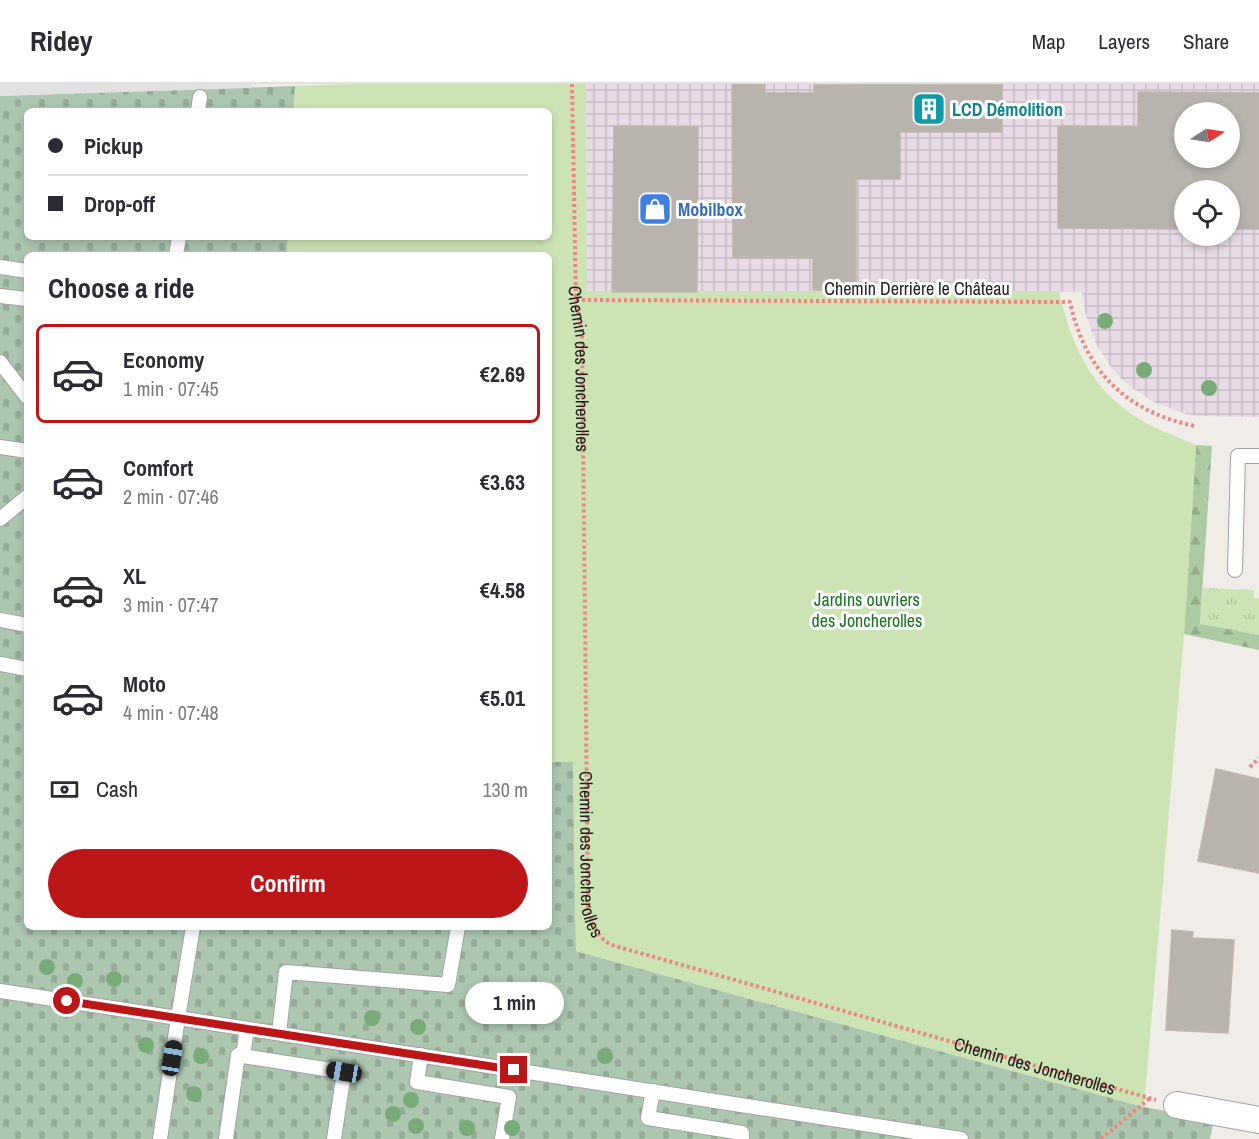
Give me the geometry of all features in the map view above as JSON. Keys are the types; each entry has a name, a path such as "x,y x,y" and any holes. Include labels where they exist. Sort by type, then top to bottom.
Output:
{"street":[{"path":"1177,1105 1259,1120"}],"lane":[{"path":"0,267 24,271"},
{"path":"0,296 24,299"},
{"path":"0,362 24,394"},
{"path":"0,447 24,451"},
{"path":"1235,570 1238,456 1259,456"},
{"path":"0,519 24,499"},
{"path":"0,620 24,624"},
{"path":"0,664 24,668"},
{"path":"160,1139 193,930"},
{"path":"279,1033 286,972 448,985 457,930"},
{"path":"0,991 653,1091 888,1133 961,1139"},
{"path":"243,1056 247,1029"},
{"path":"226,1139 238,1055 344,1072 334,1139"},
{"path":"421,1055 417,1082 508,1097 502,1139"},
{"path":"653,1091 648,1118 742,1133 742,1139"}],"path":[{"name":"Chemin des Joncherolles","path":"572,84 576,300 582,334 588,907 596,932 603,941 612,945 1177,1105"},
{"name":"Chemin Derrière le Château","path":"576,300 1070,302 1076,325 1086,346 1099,368 1116,389 1138,406 1180,423 1195,426"},
{"path":"1250,767 1259,758"},
{"path":"1101,1139 1150,1098"}],"shaded area":[{"path":"0,84 251,84 251,88 0,96"},
{"path":"586,84 1259,84 1259,417 1186,414 1154,402 1129,386 1113,370 1096,344 1085,312 1082,292 587,291"}],"green space":[{"name":"Jardins ouvriers des Joncherolles","path":"586,84 587,291 1059,291 1077,347 1096,381 1124,409 1141,420 1196,445 1184,634 1144,1107 576,951 573,762 552,762 552,252 287,252 288,240 552,240 552,108 294,108 295,86"},
{"path":"295,86 294,108 24,108 24,240 288,240 287,252 24,252 24,930 552,930 552,762 573,762 576,951 1144,1107 1214,1120 1210,1139 0,1139 0,96"},
{"path":"1196,445 1212,446 1200,624 1259,635 1259,650 1184,634"},
{"path":"1203,588 1254,590 1254,598 1259,598 1259,635 1200,625"}],"building":[{"path":"732,84 765,84 765,93 814,93 814,85 1002,84 1002,132 900,132 900,179 856,179 856,291 813,290 813,258 733,258"},
{"path":"1138,92 1259,93 1259,229 1240,229 1240,180 1174,180 1174,229 1058,228 1058,126 1138,127"},
{"name":"Mobilbox","path":"614,126 698,127 697,292 612,292"},
{"path":"1216,769 1259,779 1259,873 1198,861"},
{"path":"1172,930 1193,932 1192,938 1234,940 1228,1033 1166,1030"}],"place":[{"name":"LCD Démolition","path":"929,109"},
{"name":"Mobilbox","path":"655,209"}],"route":[{"path":"67,1001 514,1070"}]}
